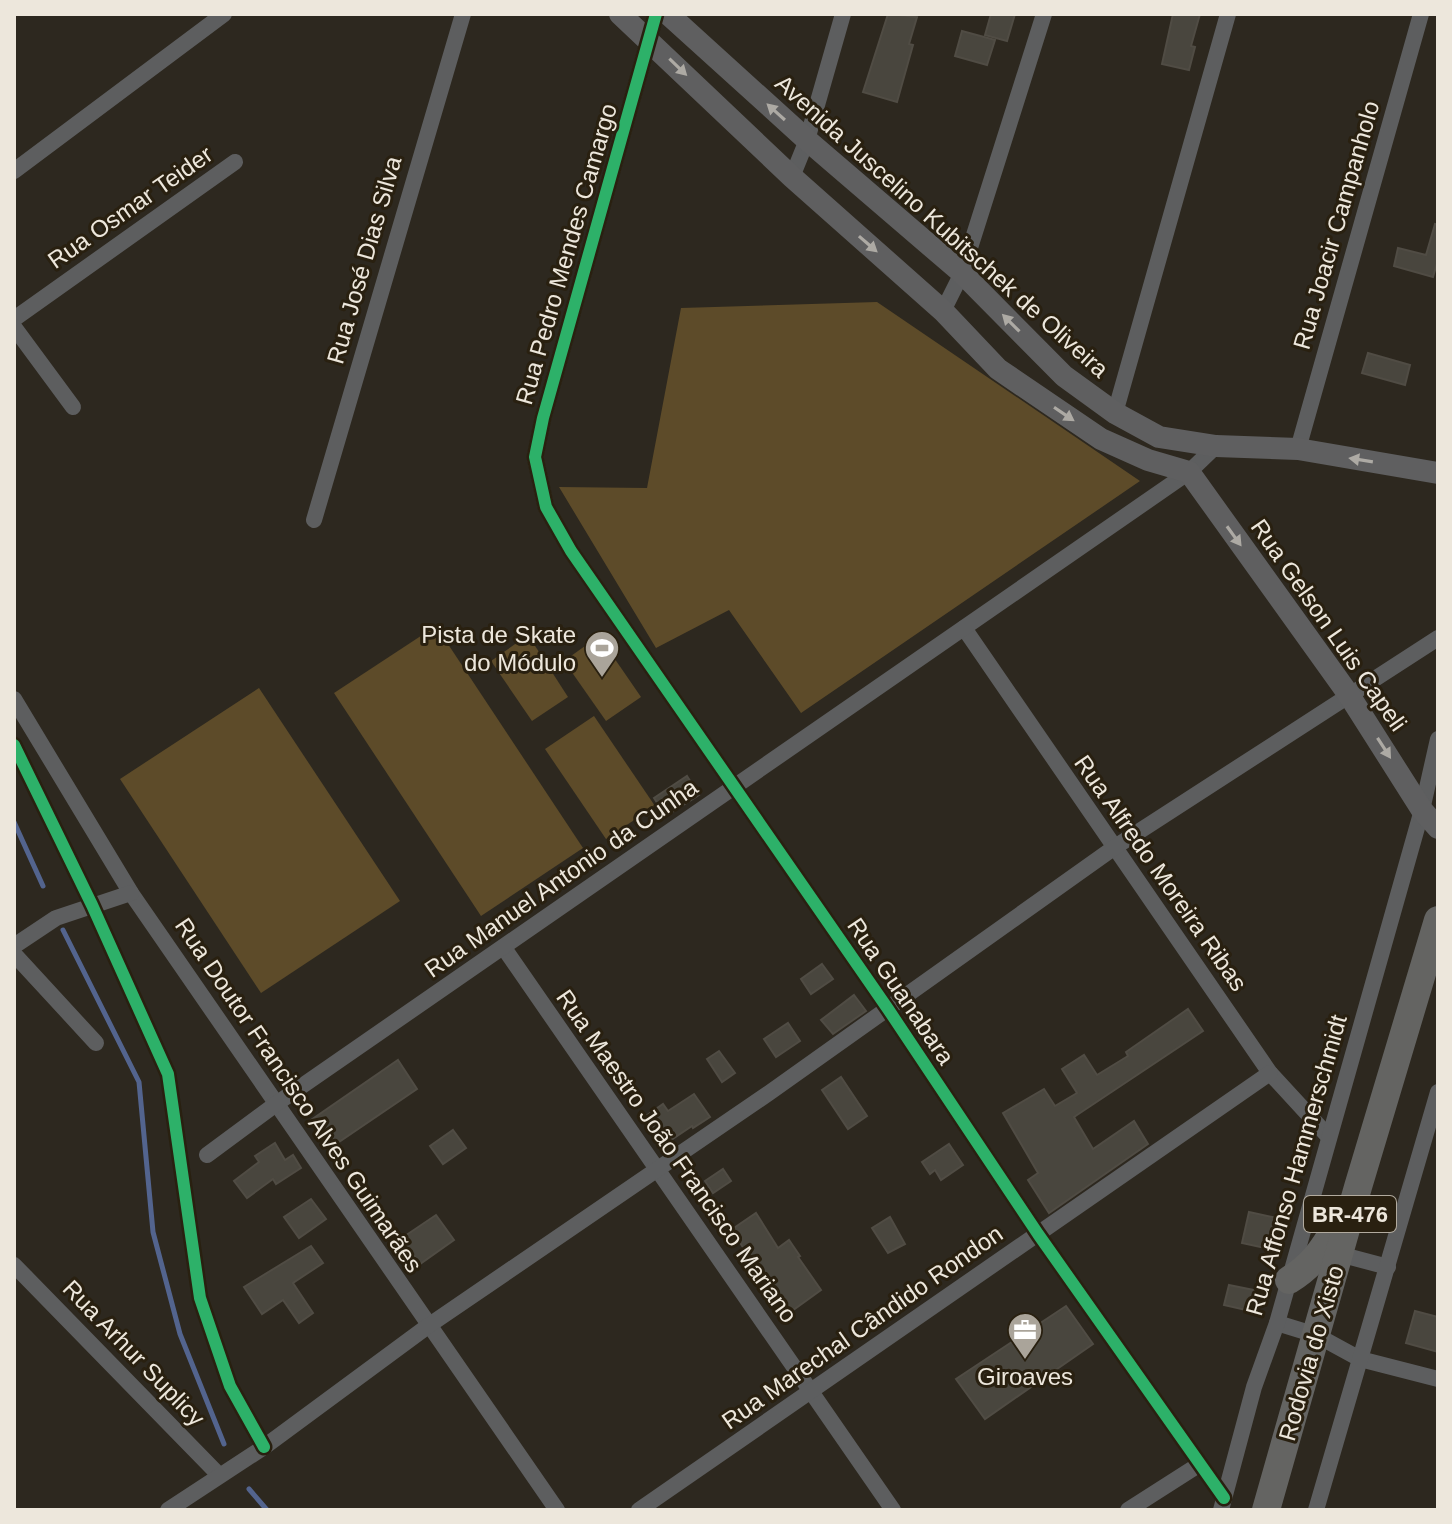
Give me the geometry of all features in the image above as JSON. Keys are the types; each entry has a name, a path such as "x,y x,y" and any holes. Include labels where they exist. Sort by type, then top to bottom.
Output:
{"highway":[{"name":"Rodovia do Xisto","path":"1266,1510 1438,920"},
{"path":"1289,1280 1308,1268 1323,1251 1358,1187"}],"street":[{"path":"14,171 224,14"},
{"name":"Rua José Dias Silva","path":"314,520 463,14"},
{"path":"620,14 792,177 943,311 998,369 1101,439 1148,460 1189,472"},
{"name":"Rua Pedro Mendes Camargo","path":"546,507 535,457 543,418 656,14"},
{"name":"Avenida Juscelino Kubitschek de Oliveira","path":"668,14 807,140 962,273 1064,376 1115,413 1159,437 1216,446 1298,449 1438,473"},
{"path":"792,177 807,140 843,14"},
{"path":"943,311 962,273 1044,14"},
{"path":"1115,413 1228,14"},
{"name":"Rua Joacir Campanholo","path":"1298,449 1421,14"},
{"name":"Rua Osmar Teider","path":"14,319 235,162"},
{"path":"14,327 73,407"},
{"name":"Rua Manuel Antonio da Cunha","path":"207,1155 276,1104 1189,472 1216,446"},
{"name":"Rua Gelson Luis Capeli","path":"1189,472 1349,695 1422,810 1438,828"},
{"name":"Rua Guanabara","path":"546,507 571,551 888,1009 1038,1234 1200,1464 1222,1504"},
{"name":"Rua Alfredo Moreira Ribas","path":"964,628 1270,1073 1328,1136"},
{"path":"168,1510 264,1447 428,1326 888,1009 1115,847 1438,638"},
{"name":"Rua Doutor Francisco Alves Guimarães","path":"14,699 131,893 557,1510"},
{"name":"Rua Affonso Hammerschmidt","path":"1222,1504 1254,1387 1277,1323 1422,810 1438,739"},
{"path":"14,946 56,918 131,893"},
{"name":"Rua Maestro João Francisco Mariano","path":"504,948 893,1510"},
{"path":"14,954 96,1043"},
{"name":"Rua Marechal Cândido Rondon","path":"639,1510 1270,1073"},
{"path":"1316,1510 1438,1092"},
{"path":"1339,1254 1388,1267"},
{"name":"Rua Arhur Suplicy","path":"14,1265 219,1475"},
{"path":"1277,1323 1316,1335 1360,1359 1438,1379"},
{"path":"1128,1510 1200,1464"}],"shaded area":[{"path":"877,302 1140,481 801,713 729,610 656,648 559,487 647,488 681,308"},
{"path":"436,626 583,848 481,916 334,693"},
{"path":"528,635 568,697 532,721 491,661"},
{"name":"Pista de Skate do Módulo","path":"599,636 641,697 606,721 564,661"},
{"path":"259,688 400,901 261,993 120,779"},
{"path":"594,716 655,806 606,839 545,749"}],"building":[{"path":"888,14 917,17 909,44 913,45 897,102 863,92"},
{"path":"991,14 1015,14 1007,41 985,35"},
{"path":"1173,14 1200,14 1191,46 1195,47 1189,70 1162,64"},
{"path":"962,31 995,40 987,65 955,56"},
{"path":"1435,224 1438,225 1438,260 1433,277 1394,266 1398,248 1426,255"},
{"path":"1368,353 1410,365 1405,385 1362,373"},
{"path":"687,776 699,795 666,816 654,798"},
{"path":"822,964 833,979 811,994 801,979"},
{"path":"854,995 866,1011 833,1034 821,1020"},
{"path":"1188,1009 1203,1031 1074,1117 1093,1149 1134,1121 1148,1144 1049,1213 1028,1180 1038,1173 1003,1113 1044,1089 1055,1106 1077,1093 1062,1069 1084,1055 1097,1075 1128,1056 1126,1052"},
{"path":"788,1023 800,1041 776,1057 764,1039"},
{"path":"719,1051 735,1073 722,1082 707,1059"},
{"path":"398,1060 417,1089 330,1148 311,1120"},
{"path":"841,1077 867,1116 848,1129 822,1090"},
{"path":"694,1094 710,1117 665,1144 646,1116 663,1104 668,1111"},
{"path":"453,1130 466,1148 443,1164 430,1146"},
{"path":"275,1143 285,1160 293,1155 301,1168 276,1184 273,1179 247,1198 234,1181 259,1162 255,1156"},
{"path":"949,1144 963,1165 941,1180 935,1170 930,1174 922,1162"},
{"path":"723,1169 731,1181 713,1193 705,1181"},
{"path":"311,1199 326,1219 299,1238 284,1217"},
{"path":"1249,1212 1277,1218 1270,1249 1242,1243"},
{"path":"756,1213 778,1248 789,1240 821,1290 789,1313 731,1230"},
{"path":"436,1215 454,1240 420,1264 402,1238"},
{"path":"890,1217 905,1244 888,1253 872,1228"},
{"path":"311,1246 323,1263 293,1283 313,1313 299,1323 283,1300 262,1314 244,1287"},
{"path":"1229,1285 1259,1291 1255,1312 1224,1305"},
{"name":"Giroaves","path":"1066,1306 1093,1344 985,1419 956,1379"},
{"path":"1415,1311 1438,1317 1438,1352 1406,1343"}],"waterway":[{"path":"14,822 43,886"},
{"path":"63,930 139,1082 153,1232 180,1334 224,1444"},
{"path":"249,1489 267,1510"}],"cycle path":[{"path":"656,14 543,418 535,457 546,507 571,551 888,1009 1038,1234 1224,1498"},
{"path":"14,745 92,905 168,1074 200,1298 230,1386 264,1447"}],"place":[{"name":"Pista de Skate do Módulo","path":"602,679"},
{"name":"Giroaves","path":"1025,1361"}]}
